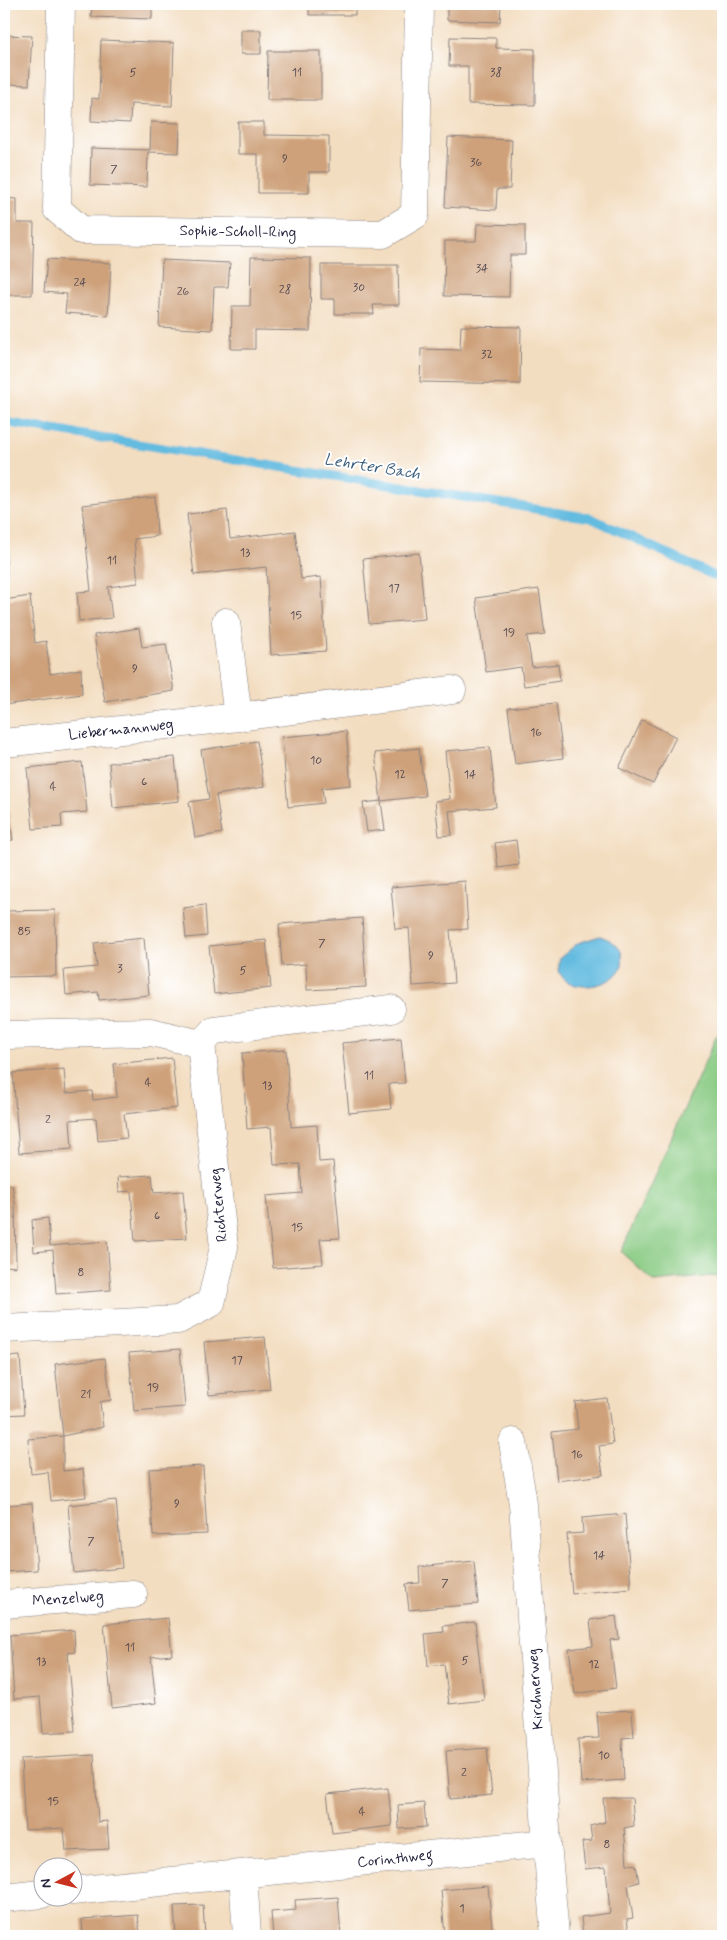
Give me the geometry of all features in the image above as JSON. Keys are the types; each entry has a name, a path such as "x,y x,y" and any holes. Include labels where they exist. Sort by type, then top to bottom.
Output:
{"street":[{"name":"Sophie-Scholl-Ring","path":"61,4 57,209 81,230 383,234 414,215 419,4"},
{"path":"226,622 238,717"},
{"name":"Liebermannweg","path":"4,743 238,717 452,690"},
{"path":"4,1036 151,1032 202,1044 214,1030 391,1009"},
{"name":"Richterweg","path":"4,1329 178,1320 211,1304 224,1247 202,1044"},
{"name":"Kirchnerweg","path":"513,1442 523,1504 555,1936"},
{"name":"Menzelweg","path":"4,1604 133,1594"},
{"name":"Corinthweg","path":"82,1890 547,1843"},
{"path":"243,1874 247,1936"},
{"path":"4,1898 32,1895"}],"green space":[{"path":"723,1021 723,1275 654,1282 621,1252"}],"water":[{"path":"600,936 614,943 621,951 622,966 617,974 608,981 597,985 575,985 566,980 559,971 560,958 578,943"}],"building":[{"path":"92,4 152,4 152,19 91,17"},
{"path":"309,4 355,4 355,15 309,15"},
{"path":"447,4 501,4 500,22 447,20"},
{"path":"241,30 261,30 261,54 241,54"},
{"path":"4,35 32,36 29,85 4,84"},
{"path":"450,37 496,38 496,48 535,49 535,105 468,104 468,66 449,66"},
{"path":"101,40 174,43 172,106 131,104 130,123 91,121 92,98 99,99"},
{"path":"268,51 321,51 321,100 267,100"},
{"path":"151,122 180,123 179,153 148,152 147,187 90,185 91,148 150,150"},
{"path":"238,122 264,122 264,135 329,136 329,172 309,172 309,193 258,193 258,154 238,154"},
{"path":"448,137 512,140 510,189 497,189 496,210 445,207"},
{"path":"4,198 17,199 17,223 34,223 32,295 4,295"},
{"path":"477,224 525,225 525,255 510,255 509,297 444,296 445,241 476,241"},
{"path":"251,257 311,258 310,331 255,330 255,349 231,349 232,306 250,306"},
{"path":"47,259 111,263 108,316 65,313 67,294 44,292"},
{"path":"162,260 230,263 228,287 214,287 212,330 159,327"},
{"path":"321,265 398,265 399,305 373,305 374,314 335,314 335,299 321,299"},
{"path":"461,326 521,327 520,384 420,382 421,349 460,350"},
{"path":"155,497 157,536 134,539 138,583 108,587 112,618 79,621 77,592 91,591 82,505"},
{"path":"227,510 230,539 295,531 301,579 321,577 326,651 271,655 266,567 194,575 187,514"},
{"path":"5,546 7,574 4,574"},
{"path":"419,553 425,619 369,624 363,559"},
{"path":"539,589 545,634 527,636 532,667 558,664 560,681 524,686 521,667 486,672 476,598"},
{"path":"30,596 35,643 46,641 50,674 81,669 82,694 4,705 4,600"},
{"path":"139,628 142,647 166,644 174,691 105,702 94,635"},
{"path":"556,703 563,758 515,764 508,708"},
{"path":"642,720 676,737 653,784 619,768"},
{"path":"346,731 351,785 322,788 324,803 288,807 282,737"},
{"path":"257,741 264,787 216,795 222,833 195,838 189,802 209,799 201,750"},
{"path":"490,747 496,807 449,811 452,835 439,836 435,801 450,799 445,751"},
{"path":"419,748 425,796 381,801 375,753"},
{"path":"175,757 179,801 113,808 109,763"},
{"path":"82,762 87,812 61,814 62,827 33,829 27,768"},
{"path":"4,782 13,840 4,841"},
{"path":"381,801 385,830 367,832 363,803"},
{"path":"516,840 519,865 498,868 495,843"},
{"path":"465,881 468,929 450,930 454,983 413,986 409,928 395,929 391,887"},
{"path":"205,905 207,936 186,938 183,908"},
{"path":"55,910 56,976 4,977 4,911"},
{"path":"362,918 366,987 307,990 306,964 282,966 279,924"},
{"path":"144,938 149,995 99,1000 98,992 66,995 64,970 97,967 94,943"},
{"path":"266,940 271,988 214,994 209,946"},
{"path":"401,1038 405,1083 389,1084 391,1109 349,1113 342,1043"},
{"path":"286,1050 291,1127 317,1125 319,1162 333,1161 340,1238 320,1239 323,1264 273,1268 266,1196 302,1193 300,1164 274,1165 271,1127 247,1129 242,1053"},
{"path":"172,1058 177,1108 124,1114 127,1138 98,1141 96,1118 70,1120 72,1149 19,1153 13,1073 64,1069 66,1093 92,1091 93,1100 117,1097 114,1064"},
{"path":"152,1175 154,1193 183,1191 187,1238 135,1241 131,1191 119,1192 118,1177"},
{"path":"4,1185 12,1185 15,1203 16,1267 4,1266"},
{"path":"48,1218 50,1246 107,1241 111,1290 56,1294 53,1250 34,1252 32,1220"},
{"path":"265,1337 270,1389 209,1395 204,1342"},
{"path":"180,1349 185,1407 134,1411 129,1353"},
{"path":"20,1356 24,1414 4,1415 4,1357"},
{"path":"105,1358 111,1400 100,1402 103,1427 63,1436 55,1364"},
{"path":"607,1398 613,1444 599,1446 603,1475 557,1481 552,1432 578,1429 575,1402"},
{"path":"63,1436 63,1471 83,1469 86,1497 51,1501 48,1472 31,1474 28,1439"},
{"path":"203,1466 207,1534 153,1536 149,1469"},
{"path":"116,1500 122,1568 74,1573 68,1505"},
{"path":"32,1503 37,1570 4,1572 4,1505"},
{"path":"625,1514 631,1588 572,1594 567,1534 583,1533 582,1518"},
{"path":"474,1561 478,1604 409,1610 406,1584 420,1583 419,1567"},
{"path":"616,1616 619,1639 610,1640 616,1688 575,1694 569,1649 593,1646 590,1620"},
{"path":"168,1618 172,1655 151,1657 156,1703 112,1708 104,1624"},
{"path":"475,1622 484,1700 449,1704 444,1664 428,1666 425,1634 444,1632 443,1626"},
{"path":"74,1630 75,1652 68,1653 75,1731 43,1733 40,1697 14,1699 10,1635"},
{"path":"632,1710 634,1737 622,1738 624,1780 581,1783 578,1739 599,1738 597,1712"},
{"path":"487,1748 492,1795 450,1799 446,1751"},
{"path":"94,1755 98,1822 107,1821 109,1849 66,1851 64,1828 25,1830 21,1759"},
{"path":"388,1788 392,1826 332,1833 327,1794"},
{"path":"603,1798 632,1798 634,1826 624,1828 627,1864 636,1865 639,1882 628,1885 633,1918 627,1919 629,1936 583,1936 581,1917 610,1913 606,1867 585,1869 582,1842 592,1841 590,1826 605,1822"},
{"path":"424,1803 426,1827 399,1829 398,1805"},
{"path":"488,1886 493,1936 445,1936 441,1890"},
{"path":"338,1897 341,1936 273,1936 271,1912 296,1910 295,1900"},
{"path":"203,1905 205,1936 176,1936 174,1906"},
{"path":"138,1915 140,1936 83,1936 82,1919"}],"waterway":[{"name":"Lehrter Bach","path":"4,422 591,518 723,580"}]}
